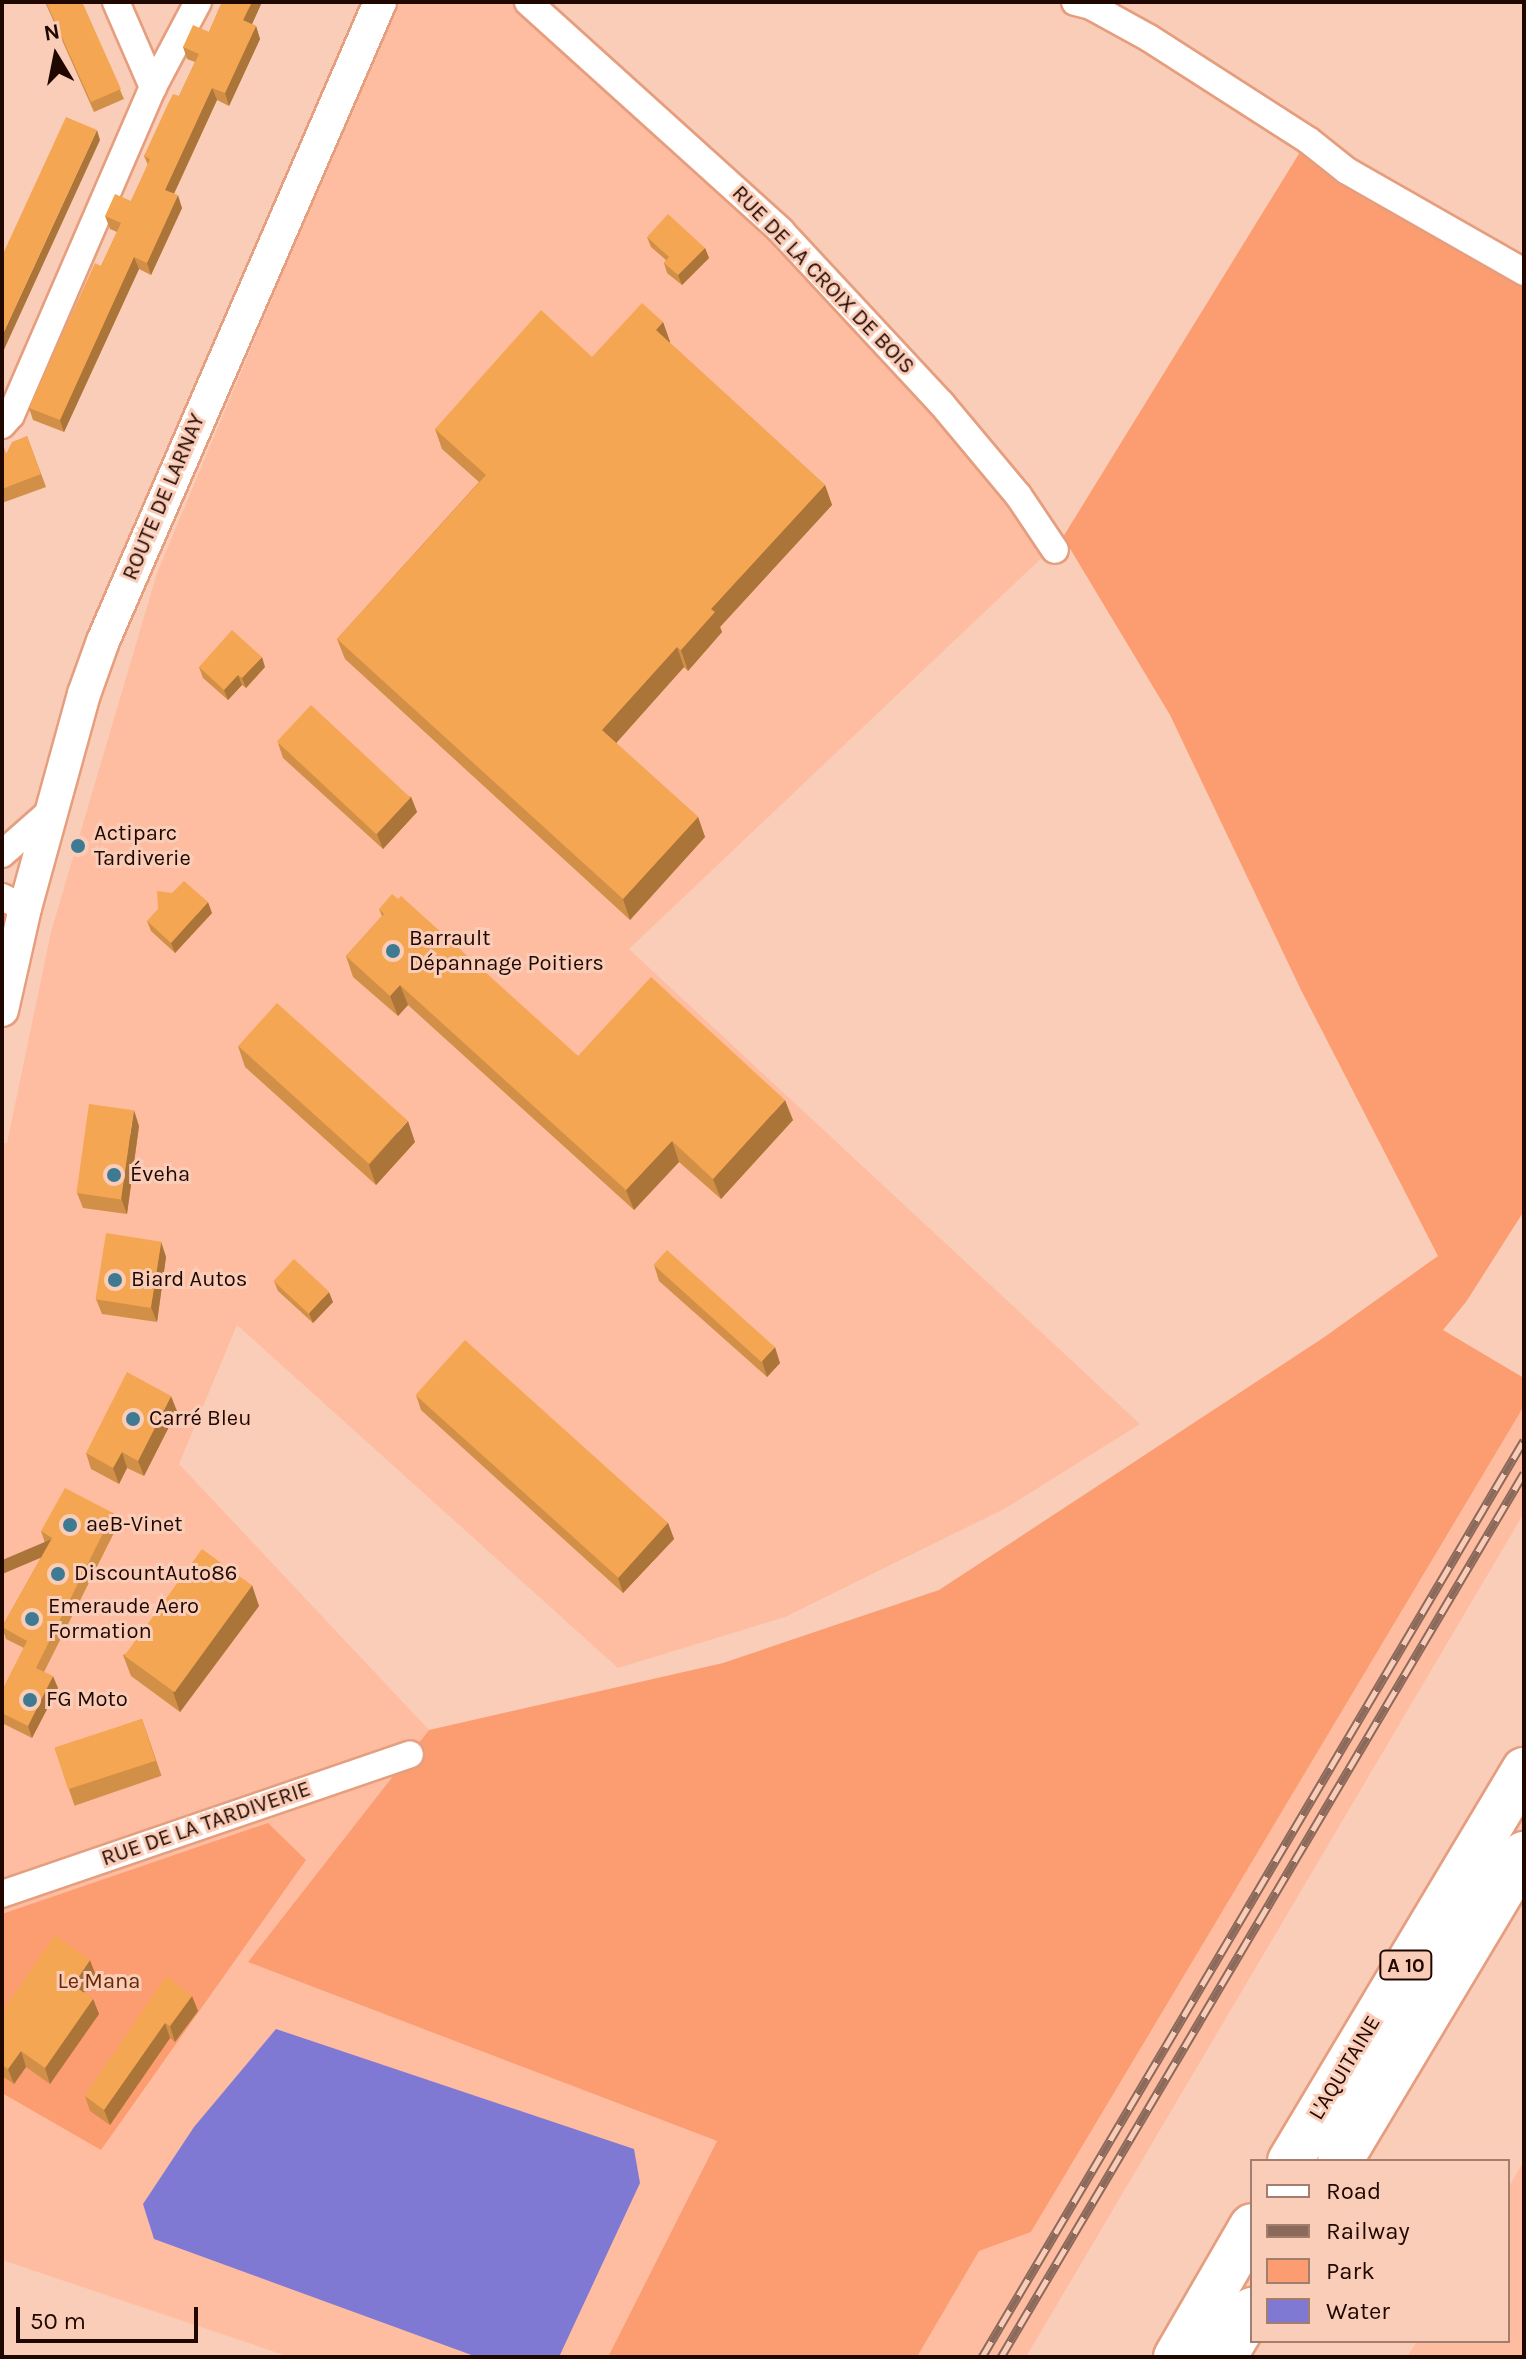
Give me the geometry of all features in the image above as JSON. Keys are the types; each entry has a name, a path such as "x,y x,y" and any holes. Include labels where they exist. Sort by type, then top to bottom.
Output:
{"highway":[{"name":"L'AQUITAINE","path":"1291,2159 1524,1770"},
{"name":"L'AQUITAINE","path":"1341,2159 1524,1854"},
{"path":"1176,2357 1250,2229"},
{"path":"1224,2357 1250,2313"}],"street":[{"path":"116,2 153,87"},
{"path":"2,425 11,415 153,87 198,2"},
{"name":"ROUTE DE LARNAY","path":"2,1010 13,903 51,811 84,694 129,575 380,2"},
{"name":"RUE DE LA CROIX DE BOIS","path":"528,2 781,231 941,403 1018,495 1055,550"},
{"path":"1075,2 1091,6 1149,38 1308,140 1347,171 1524,272"},
{"path":"2,854 51,811"},
{"name":"RUE DE LA TARDIVERIE","path":"2,1894 410,1754"}],"shaded area":[{"path":"396,2 514,2 761,216 1050,550 629,949 1140,1424 1006,1508 785,1617 618,1668 237,1325 179,1464 429,1730 249,1962 717,2141 608,2357 290,2357 2,2260 2,1143 7,1143 51,932 157,573"},
{"path":"1524,1406 1524,1513 1026,2357 917,2357 979,2250 1031,2232"},
{"path":"1524,2161 1524,2357 1407,2357 1416,2343 1510,2343 1510,2185"}],"green space":[{"path":"1300,152 1524,274 1524,1211 1466,1302 1443,1330 1524,1378 1524,1406 1031,2232 979,2251 917,2357 608,2357 717,2141 248,1962 429,1730 723,1663 939,1590 1323,1338 1438,1256 1301,990 1170,715 1063,537"},
{"name":"Le Mana","path":"268,1823 306,1860 101,2150 2,2093 2,1914"}],"water":[{"path":"276,2029 634,2149 640,2183 559,2357 477,2357 154,2239 143,2204 194,2127"}],"building":[{"path":"46,2 82,2 121,89 91,102"},
{"path":"222,2 252,2 243,20 256,26 225,93 212,88 165,190 178,195 147,263 134,257 60,420 29,408 95,263 101,266 121,223 105,216 115,194 131,201 150,159 144,156 167,106 173,94 179,96 199,54 183,47 193,25 209,32"},
{"path":"66,117 97,130 2,336 2,256"},
{"path":"668,214 705,248 678,275 664,263 669,257 647,237"},
{"path":"642,303 663,322 656,330 825,485 711,609 715,612 681,650 677,647 602,730 698,817 623,899 337,639 486,475 435,429 541,310 592,357"},
{"path":"27,436 41,474 2,489 2,442 6,454 12,442"},
{"path":"232,630 262,657 242,678 238,675 224,690 199,667"},
{"path":"311,705 410,798 376,834 277,742"},
{"path":"184,881 208,902 171,943 147,921 158,909 157,891 172,893"},
{"path":"392,894 398,899 401,896 578,1056 651,977 785,1100 713,1179 672,1141 626,1190 400,985 390,996 346,956 384,914 379,909"},
{"path":"277,1003 408,1121 369,1164 238,1046"},
{"path":"89,1104 134,1110 121,1199 76,1193"},
{"path":"106,1233 161,1242 151,1308 96,1299"},
{"path":"667,1250 775,1347 761,1362 654,1265"},
{"path":"294,1259 329,1292 309,1314 274,1281"},
{"path":"465,1340 668,1523 618,1578 415,1395"},
{"path":"127,1372 171,1396 138,1461 122,1452 113,1468 86,1453"},
{"path":"65,1488 113,1513 36,1668 53,1676 28,1726 2,1713 2,1691 27,1641 2,1627 52,1538 41,1531"},
{"path":"202,1549 252,1585 175,1692 124,1656"},
{"path":"142,1719 156,1761 68,1789 55,1747"},
{"path":"55,1935 90,1960 73,1985 93,1999 45,2068 21,2051 8,2069 2,2065 2,2012"},
{"path":"166,1976 192,1996 170,2026 165,2023 104,2110 85,2096"}],"railway":[{"path":"982,2357 1524,1440"},
{"path":"1001,2357 1524,1473"}],"place":[{"name":"Actiparc Tardiverie","path":"78,846"},
{"name":"Barrault Dépannage Poitiers","path":"393,951"},
{"name":"Éveha","path":"114,1175"},
{"name":"Biard Autos","path":"115,1280"},
{"name":"Carré Bleu","path":"133,1419"},
{"name":"aeB-Vinet","path":"70,1525"},
{"name":"DiscountAuto86","path":"58,1574"},
{"name":"Emeraude Aero Formation","path":"32,1619"},
{"name":"FG Moto","path":"30,1700"}]}
